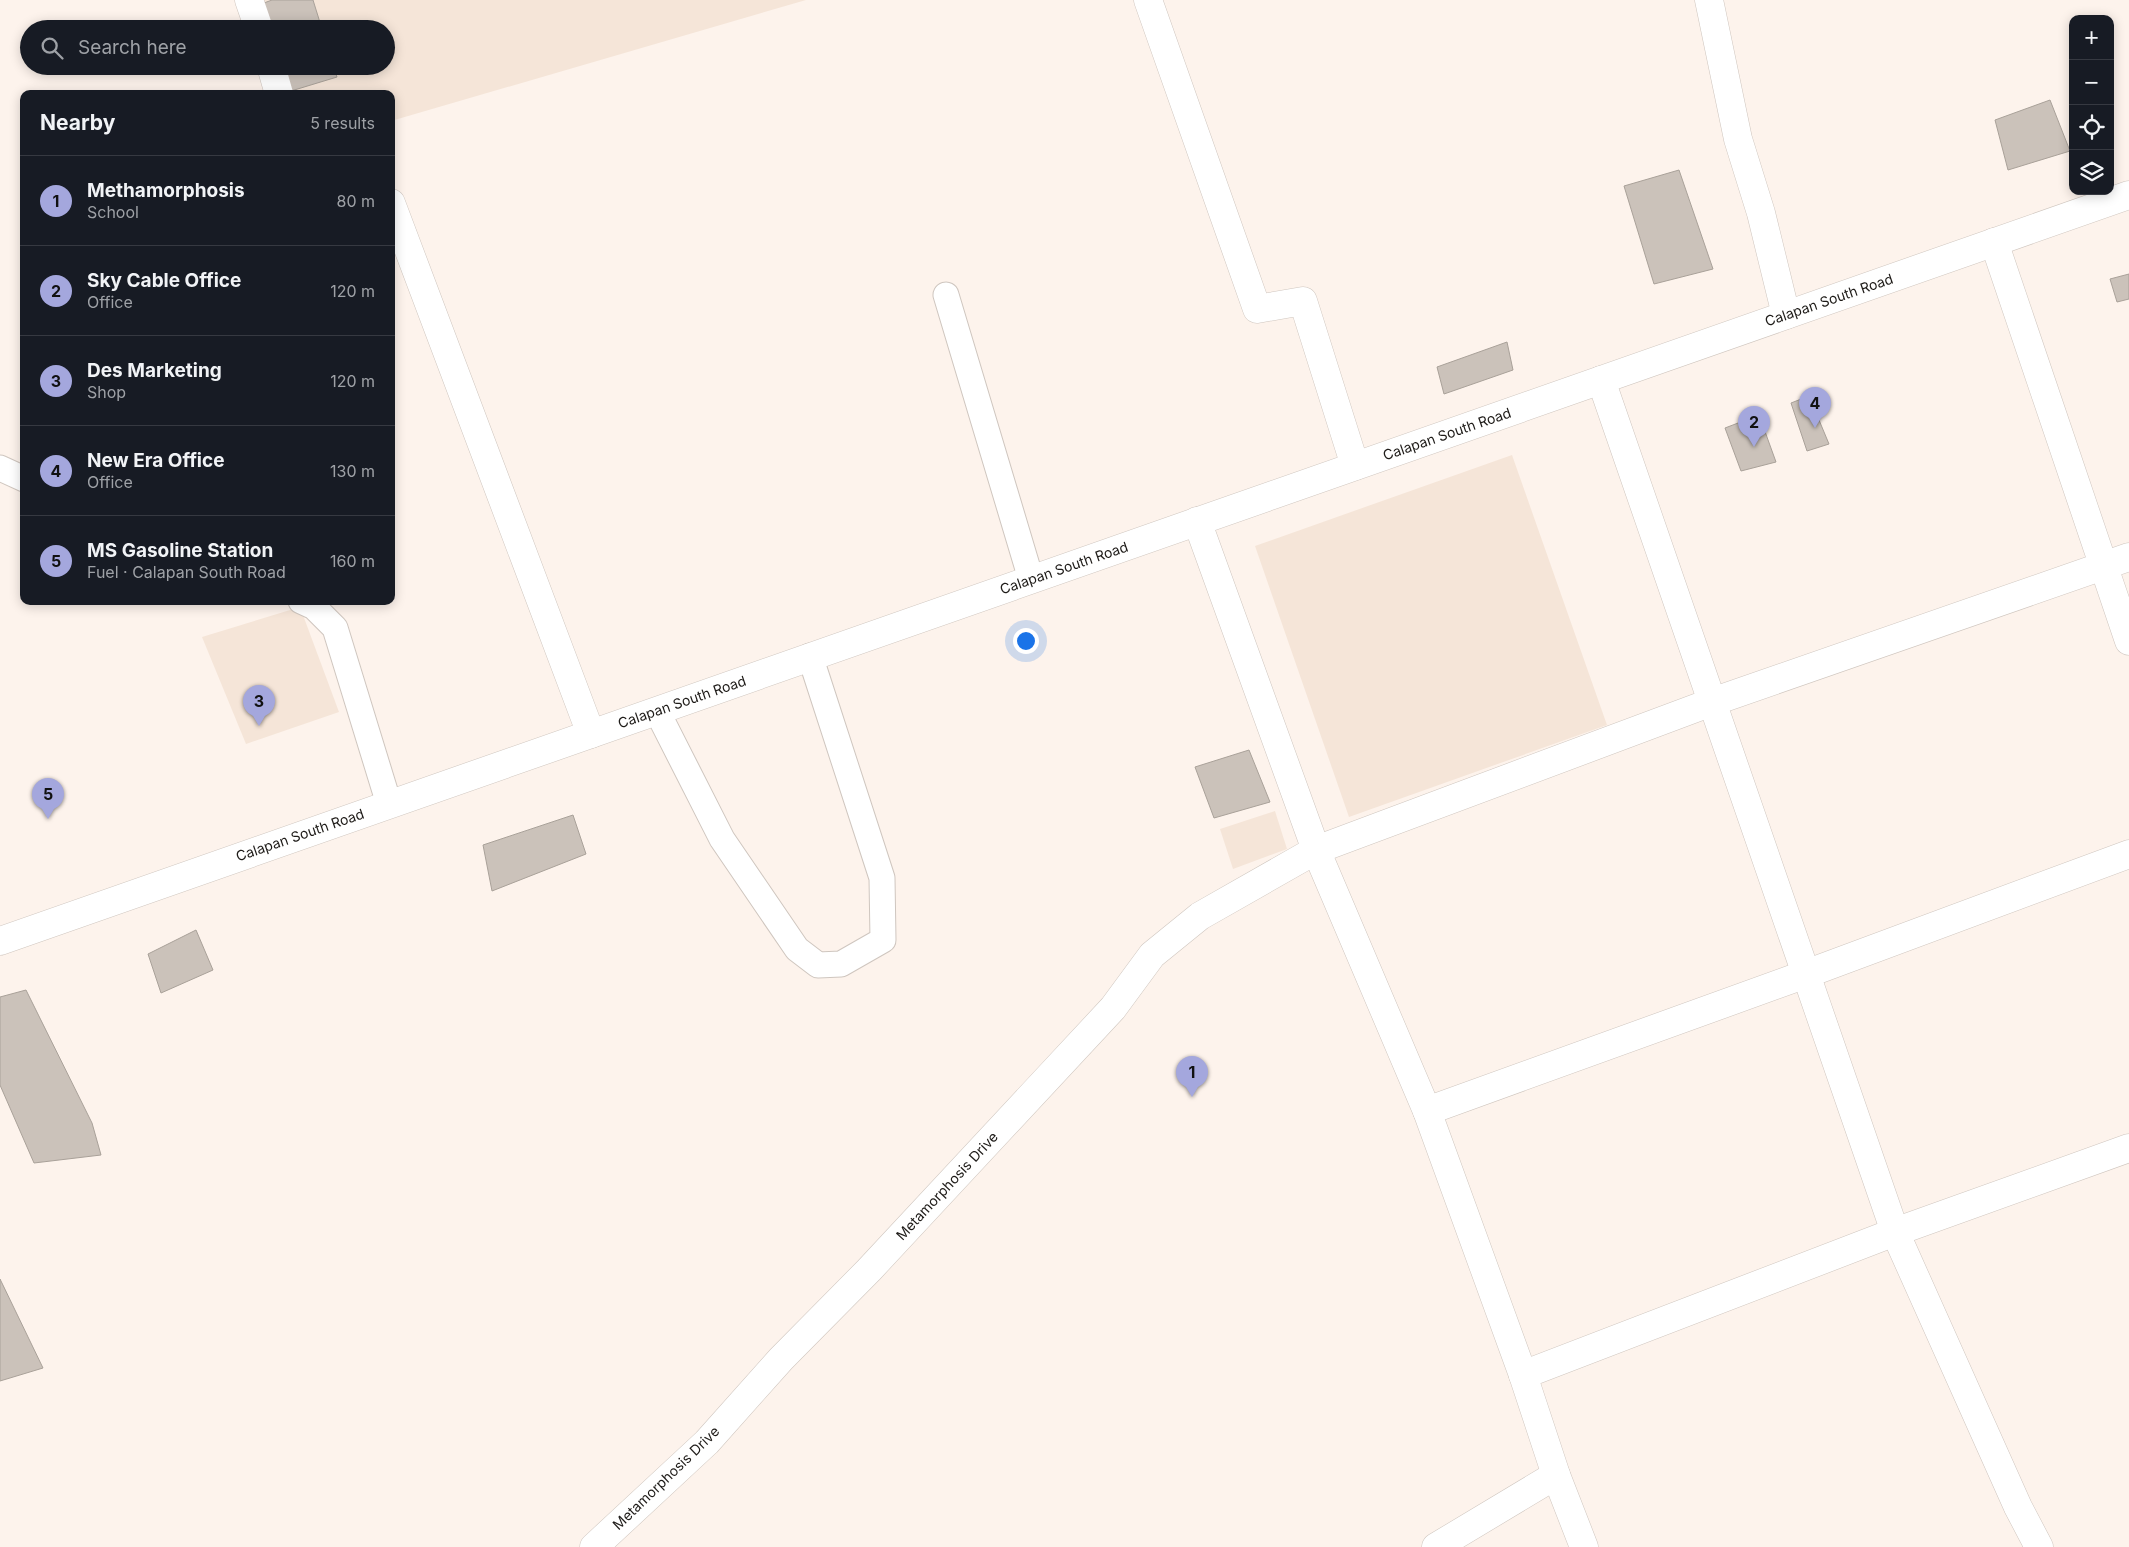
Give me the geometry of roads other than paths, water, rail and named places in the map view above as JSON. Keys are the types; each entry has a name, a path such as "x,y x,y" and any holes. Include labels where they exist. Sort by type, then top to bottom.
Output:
{"main road":[{"path":"249,0 256,20"},
{"path":"1148,0 1257,309 1302,301 1355,466"},
{"path":"1709,0 1738,139 1761,213 1786,315"},
{"path":"274,75 278,90"},
{"name":"Calapan South Road","path":"0,940 2129,195"},
{"path":"395,214 591,734"},
{"path":"1994,242 2129,640"},
{"path":"1601,380 1895,1232 2018,1507 2039,1547"},
{"path":"1197,521 1316,850 1427,1110 1523,1375 1556,1475 1584,1547"},
{"name":"Metamorphosis Drive","path":"594,1547 707,1442 781,1359 869,1270 1113,1008 1152,955 1200,916 1316,850 1712,702 2129,557"},
{"path":"1427,1110 1806,974 2129,854"},
{"path":"1523,1375 1895,1232 2129,1148"},
{"path":"1436,1547 1556,1475"}],"lane":[{"path":"946,295 1031,579"},
{"path":"0,468 20,477"},
{"path":"310,605 335,628 388,804"},
{"path":"657,710 722,839 797,949 818,965 841,964 883,940 882,878 810,656"}],"place":[{"name":"New Era Office","path":"1815,428"},
{"name":"Sky Cable Office","path":"1754,447"},
{"name":"Des Marketing","path":"259,726"},
{"name":"MS Gasoline Station","path":"48,819"},
{"name":"Methamorphosis","path":"1192,1097"}]}
